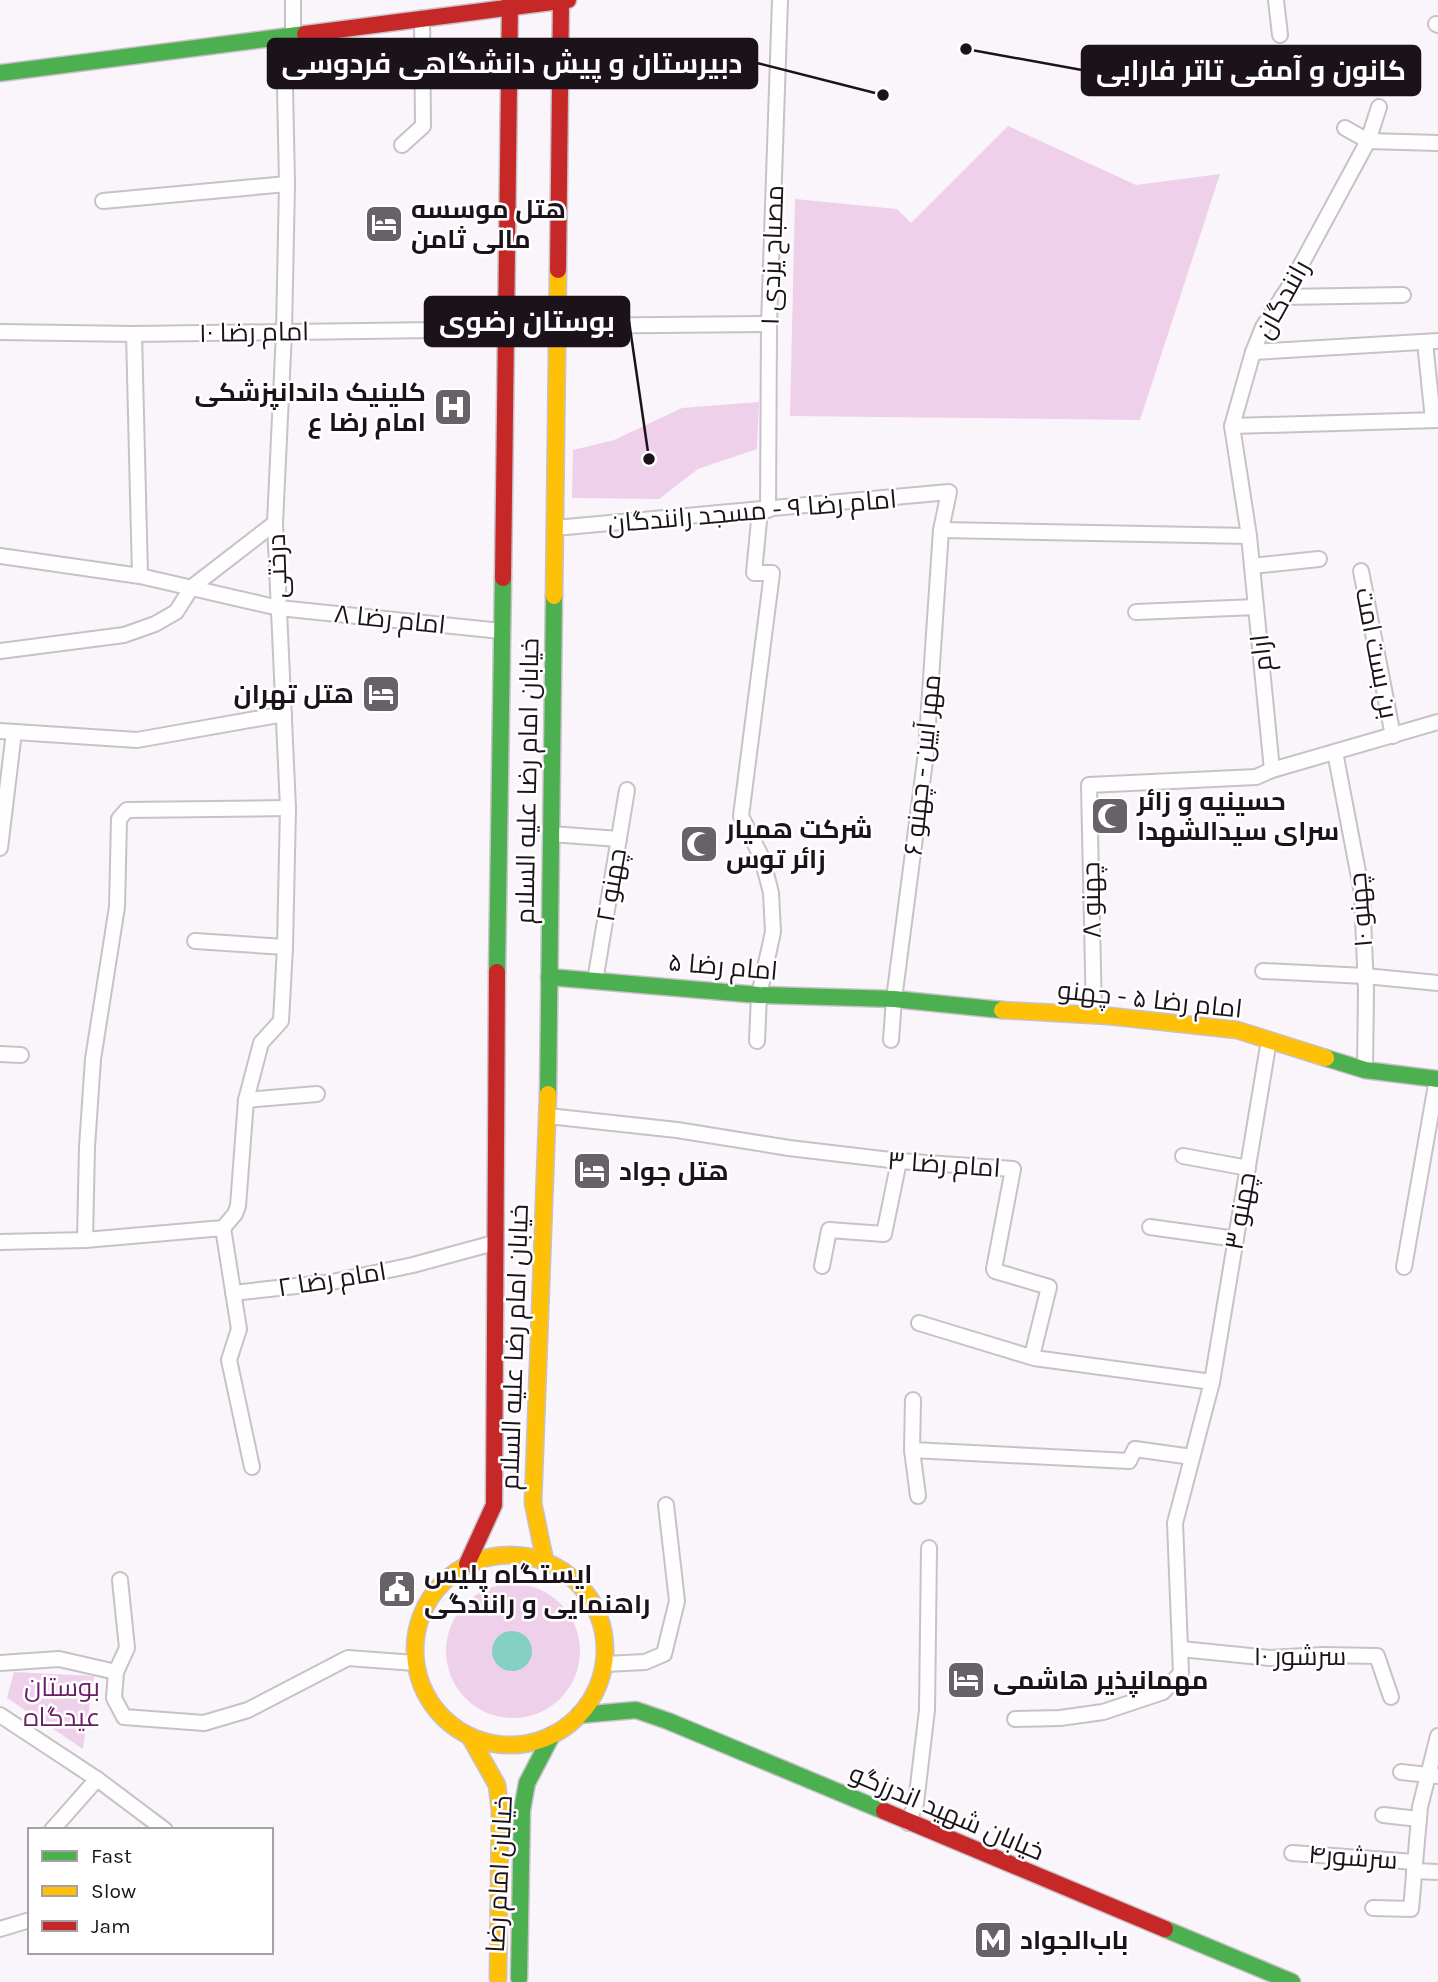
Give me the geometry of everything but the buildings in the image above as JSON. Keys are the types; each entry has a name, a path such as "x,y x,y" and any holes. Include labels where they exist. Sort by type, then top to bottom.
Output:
{"main road":[{"name":"خیابان امام رضا علیه السلام","path":"545,1561 533,1503 548,1116 561,0"},
{"path":"0,73 288,37 510,3 568,0"},
{"name":"خیابان امام رضا علیه السلام","path":"467,1564 494,1505 494,1243 510,3"},
{"name":"امام رضا ۵","path":"549,977 759,995 894,999"},
{"name":"امام رضا ۵ - چهنو","path":"894,999 1237,1030 1366,1070 1437,1079"},
{"path":"522,1554 545,1561 571,1576 591,1599 603,1627 604,1672 595,1693 579,1715 552,1735 525,1744 497,1744 470,1737 443,1719 424,1693 415,1663 415,1633 425,1605 443,1582 467,1564 496,1555 522,1554"},
{"name":"خیابان شهید اندرزگو","path":"579,1715 635,1710 1292,1982"},
{"name":"خیابان امام رضا","path":"519,1978 522,1810 527,1783 552,1735"},
{"name":"خیابان امام رضا","path":"470,1737 497,1785 500,1811 498,1978"}],"street":[{"name":"درختی","path":"223,1228 239,1206 246,1100 261,1043 281,1021 288,808 275,523 284,332 288,37 293,0"},
{"name":"مصباح یزدی ۱","path":"759,995 773,932 771,893 762,858 741,816 772,573 754,573 764,510 780,0"},
{"path":"1276,0 1280,34"},
{"path":"401,145 423,126 422,18"},
{"name":"رانندگان","path":"1249,536 1232,426 1253,352 1263,327 1368,141 1379,107"},
{"path":"1345,128 1368,141 1438,143"},
{"path":"103,201 287,184"},
{"path":"1282,297 1403,295"},
{"path":"557,326 769,324"},
{"name":"امام رضا ۱۰","path":"0,332 134,334 507,329"},
{"path":"134,334 140,576"},
{"path":"1232,426 1435,420 1432,342 1253,352"},
{"name":"امام رضا ۹ - مسجد رانندگان","path":"555,528 949,492"},
{"name":"مهر آیین - چهنو ۶","path":"891,1040 926,753 941,530 949,492"},
{"path":"0,651 124,635 155,624 176,612 192,587 275,523"},
{"path":"941,530 1249,536"},
{"name":"ارام","path":"1249,536 1272,770"},
{"name":"امام رضا ۸","path":"0,556 140,576 279,608 501,631"},
{"path":"1252,566 1319,559"},
{"name":"بن بست امت","path":"1361,571 1393,736"},
{"path":"1136,612 1256,607"},
{"path":"0,848 7,732 137,740 284,714"},
{"path":"1272,770 1438,723"},
{"name":"چهنو ۱۰","path":"1335,752 1362,893 1366,1070"},
{"name":"چهنو ۸","path":"1094,1015 1089,785 1256,777 1272,770"},
{"name":"چهنو ۲","path":"594,981 627,790"},
{"path":"85,1240 86,1147 92,1071 117,907 119,819 127,810 288,808"},
{"path":"551,834 619,839"},
{"path":"195,942 285,947"},
{"path":"1263,971 1438,983"},
{"path":"757,1041 759,995"},
{"name":"چهنو ۳","path":"1015,1719 1060,1718 1103,1712 1163,1692 1181,1673 1175,1523 1212,1382 1269,1040"},
{"path":"0,1054 21,1055"},
{"path":"1404,1267 1437,1079"},
{"path":"246,1100 317,1094"},
{"name":"امام رضا ۳","path":"548,1116 677,1129 789,1148 899,1161 1013,1169 995,1270 1049,1287 1032,1356"},
{"path":"1183,1156 1248,1168"},
{"path":"822,1266 829,1230 884,1234 899,1161"},
{"path":"1150,1227 1236,1239"},
{"path":"0,1242 85,1240 223,1228 239,1329 229,1360 252,1467"},
{"name":"امام رضا ۲","path":"233,1293 332,1282 413,1265 494,1243"},
{"path":"919,1323 1032,1356 1212,1382"},
{"path":"913,1400 912,1450 918,1496"},
{"path":"912,1450 1129,1461 1135,1449 1192,1457"},
{"path":"605,1664 645,1662 664,1654 677,1601 666,1505"},
{"path":"908,1823 916,1803 927,1710 929,1548"},
{"path":"120,1580 127,1648 116,1672 114,1698 124,1717 204,1723 248,1710 348,1658 415,1663"},
{"name":"سرشور ۱۰","path":"1181,1649 1270,1658 1377,1656 1391,1697"},
{"path":"0,1664 59,1659 116,1672"},
{"path":"0,1715 97,1779 162,1828"},
{"path":"1373,1908 1411,1909 1419,1819 1433,1776 1438,1736"},
{"path":"1401,1772 1433,1776"},
{"path":"54,1828 97,1779"},
{"path":"1383,1815 1419,1819"},
{"name":"سرشور۴","path":"1292,1853 1415,1866 1438,1872"},
{"path":"0,1928 28,1921"}],"green space":[{"path":"1008,126 1136,185 1220,174 1140,420 790,416 795,199 897,209 911,223"},
{"path":"759,402 757,449 698,469 659,499 572,498 573,450 614,440 682,408"},
{"path":"513,1584 539,1589 561,1603 575,1625 580,1651 575,1677 561,1699 539,1713 513,1718 487,1713 465,1699 451,1677 446,1651 451,1625 465,1603 487,1589"},
{"name":"بوستان عیدگاه","path":"14,1672 94,1676 83,1749 7,1698"}],"shaded area":[{"path":"512,1631 526,1637 532,1651 526,1665 512,1671 498,1665 492,1651 498,1637"}],"traffic: fast":[{"path":"0,73 305,34"},
{"path":"497,972 503,578"},
{"path":"548,1094 554,596"},
{"path":"549,977 759,995 894,999 1002,1010"},
{"path":"1326,1058 1365,1070 1438,1079"},
{"path":"579,1715 636,1710 884,1811"},
{"path":"519,1978 522,1810 527,1783 552,1735"},
{"path":"1165,1929 1292,1982"}],"traffic: slow":[{"path":"554,596 558,270"},
{"path":"1002,1010 1109,1016 1237,1030 1326,1058"},
{"path":"545,1561 533,1503 548,1094"},
{"path":"510,1555 546,1562 577,1583 598,1614 605,1650 598,1686 577,1717 546,1738 510,1745 474,1738 443,1717 422,1686 415,1650 422,1614 443,1583 474,1562 510,1555"},
{"path":"470,1737 497,1785 500,1811 498,1978"}],"traffic: jam":[{"path":"503,578 510,0"},
{"path":"558,270 561,0"},
{"path":"305,34 568,0"},
{"path":"467,1564 494,1505 497,972"},
{"path":"884,1811 1165,1929"}],"place":[{"name":"کانون و آمفی تاتر فارابی","path":"966,49"},
{"name":"دبیرستان و پیش دانشگاهی فردوسی","path":"883,95"},
{"name":"هتل موسسه مالی ثامن","path":"384,224"},
{"name":"کلینیک داندانپزشکى امام رضا ع","path":"453,407"},
{"name":"بوستان رضوی","path":"649,459"},
{"name":"هتل تهران","path":"381,694"},
{"name":"حسینیه و زائر سرای سیدالشهدا","path":"1110,816"},
{"name":"شرکت همیار زائر توس","path":"699,844"},
{"name":"هتل جواد","path":"592,1171"},
{"name":"ایستگاه پلیس راهنمایی و رانندگی","path":"397,1589"},
{"name":"مهمانپذیر هاشمی","path":"966,1680"},
{"name":"باب‌الجواد","path":"993,1940"}]}
